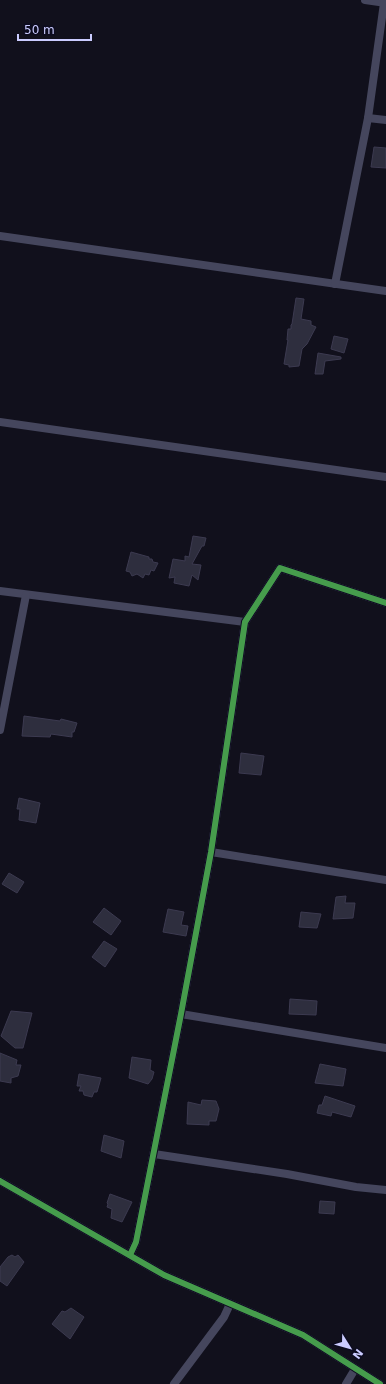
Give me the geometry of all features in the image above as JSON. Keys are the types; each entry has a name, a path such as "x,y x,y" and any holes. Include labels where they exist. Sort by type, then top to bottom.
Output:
{"street":[{"path":"335,284 368,118 385,3 365,0"},
{"path":"368,118 386,120"},
{"path":"0,236 386,291"},
{"path":"0,422 386,478"},
{"path":"130,1255 136,1242 154,1154 211,852 245,622 280,568 386,603"},
{"path":"0,591 245,622"},
{"path":"0,730 26,595"},
{"path":"211,852 386,880"},
{"path":"181,1014 386,1048"},
{"path":"154,1154 287,1174 356,1187 386,1190"},
{"path":"0,1181 164,1275 303,1335 380,1384"},
{"path":"174,1384 224,1317 230,1304"},
{"path":"346,1384 355,1369"}],"building":[{"path":"374,147 386,148 386,168 371,167"},
{"path":"296,298 304,299 301,319 311,321 311,325 316,327 307,344 302,349 299,366 289,367 289,365 284,364 288,340 288,329 291,329"},
{"path":"334,336 348,339 344,353 331,349"},
{"path":"318,353 341,357 341,359 325,361 323,374 315,374"},
{"path":"193,536 206,538 204,546 202,546 192,564 201,565 198,580 192,575 189,586 174,583 175,577 169,578 173,559 185,561 185,556 189,557"},
{"path":"131,552 149,557 149,559 152,559 153,562 158,563 154,571 151,570 149,575 145,574 143,578 137,574 132,576 130,572 126,571"},
{"path":"24,716 60,721 61,719 77,723 74,732 72,732 72,737 51,734 50,737 22,736"},
{"path":"241,753 264,756 261,775 239,773"},
{"path":"19,798 40,803 36,823 19,820 20,809 17,809"},
{"path":"9,873 24,882 17,893 2,884"},
{"path":"346,896 345,903 355,903 353,918 333,919 336,897"},
{"path":"104,908 121,921 111,935 93,922"},
{"path":"168,909 184,912 181,925 188,926 186,936 163,932"},
{"path":"301,912 321,914 317,928 299,927"},
{"path":"104,941 117,949 105,967 92,957"},
{"path":"290,999 317,1001 316,1015 289,1014"},
{"path":"11,1011 32,1013 23,1048 15,1048 1,1036"},
{"path":"0,1053 17,1060 16,1065 21,1065 18,1076 11,1078 11,1083 0,1081"},
{"path":"132,1057 151,1060 150,1070 154,1072 152,1079 148,1084 129,1078"},
{"path":"320,1064 346,1069 343,1086 315,1083"},
{"path":"79,1074 101,1078 97,1092 94,1092 92,1097 84,1095 83,1091 79,1091 81,1086 77,1086"},
{"path":"325,1096 355,1106 351,1117 332,1112 331,1116 317,1113 319,1105 322,1105"},
{"path":"202,1100 216,1101 219,1109 216,1121 209,1121 209,1125 187,1124 188,1102 201,1105"},
{"path":"104,1135 124,1141 121,1158 101,1151"},
{"path":"110,1194 132,1202 122,1222 111,1218 112,1209 107,1207"},
{"path":"320,1201 335,1202 334,1214 319,1213"},
{"path":"12,1255 15,1257 18,1255 24,1262 7,1286 0,1281 0,1267 8,1257"},
{"path":"71,1308 84,1317 70,1339 52,1324 62,1311 65,1312"}],"cycle path":[{"path":"130,1255 136,1242 211,852 245,622 280,568 386,603"},
{"path":"0,1181 164,1275 303,1335 380,1384"}]}
